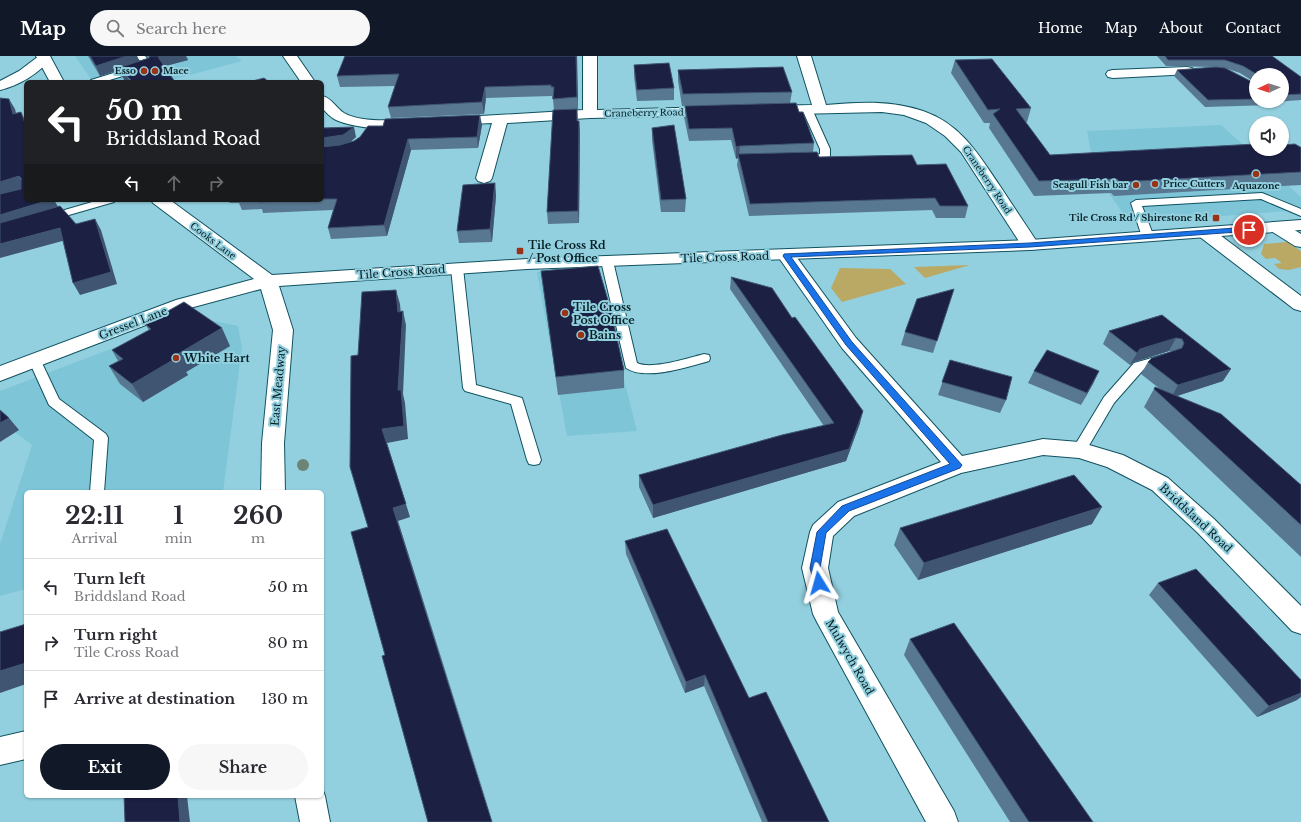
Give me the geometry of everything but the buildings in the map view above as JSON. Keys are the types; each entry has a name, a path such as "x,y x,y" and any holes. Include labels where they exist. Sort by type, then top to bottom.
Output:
{"street":[{"path":"290,56 307,80"},
{"path":"590,56 590,114"},
{"path":"804,56 814,109"},
{"path":"0,86 22,76 34,68 43,57 56,80"},
{"path":"1128,60 1142,73"},
{"path":"1113,74 1193,70"},
{"path":"0,92 24,90"},
{"name":"Craneberry Road","path":"324,102 341,117 369,128 390,124 590,114 730,111"},
{"name":"Craneberry Road","path":"754,110 856,107 890,108 917,114 937,123 954,135 967,149 1030,245"},
{"path":"484,178 501,119"},
{"name":"Cooks Lane","path":"162,202 268,281"},
{"name":"Tile Cross Road","path":"268,281 528,264 786,256 1030,245 1301,225"},
{"path":"1277,227 1301,242"},
{"path":"1206,233 1301,305"},
{"path":"786,256 849,344 957,465"},
{"name":"Gressel Lane","path":"0,374 183,304 268,281"},
{"name":"East Meadway","path":"268,281 283,330 273,443 273,490"},
{"path":"1278,288 1301,283"},
{"name":"Briddsland Road","path":"957,465 1043,447 1079,450 1115,460 1160,484 1206,526 1301,622"},
{"name":"Mulwych Road","path":"943,822 826,614 815,568 822,532 846,508 957,465"},
{"path":"0,752 24,746"},
{"path":"310,798 315,822"}],"lane":[{"path":"100,80 149,65 140,56"},
{"path":"794,160 818,159 825,156 825,149 814,109"},
{"path":"1148,237 1136,203 1262,196 1301,213"},
{"path":"37,222 103,202"},
{"path":"607,261 631,365 633,368 639,370 650,369 704,358"},
{"path":"457,268 470,388 516,402 534,460"},
{"path":"1079,450 1108,400 1139,366 1169,356"},
{"path":"35,361 54,402 100,438 97,490"}],"shaded area":[{"name":"Esso","path":"75,56 236,56 242,61 171,80 92,80"},
{"path":"1221,125 1249,150 1249,156 1255,156 1301,197 1301,210 1130,223 1095,174 1087,131"},
{"path":"1287,242 1301,251 1301,267 1289,270 1279,269 1274,264 1282,263 1275,258 1266,259 1261,254 1264,244"},
{"path":"970,265 925,278 914,267"},
{"path":"840,268 890,269 906,284 842,302 831,288"},
{"path":"600,269 600,283 637,431 567,436 537,272"},
{"path":"195,317 238,326 242,347 223,490 24,490 24,590 0,596 0,544 32,445 0,421 0,391"}],"place":[{"name":"Esso","path":"144,71"},
{"name":"Mace","path":"155,71"},
{"name":"Aquazone","path":"1256,174"},
{"name":"Price Cutters","path":"1155,184"},
{"name":"Seagull Fish bar","path":"1136,185"},
{"name":"Tile Cross Rd / Shirestone Rd","path":"1216,218"},
{"name":"Tile Cross Rd / Post Office","path":"520,251"},
{"name":"Tile Cross Post Office","path":"565,313"},
{"name":"Bains","path":"581,335"},
{"name":"White Hart","path":"176,358"}],"route":[{"path":"819,583 815,568 822,532 846,508 957,465 849,344 794,265 786,256 1030,245 1249,230"}]}
